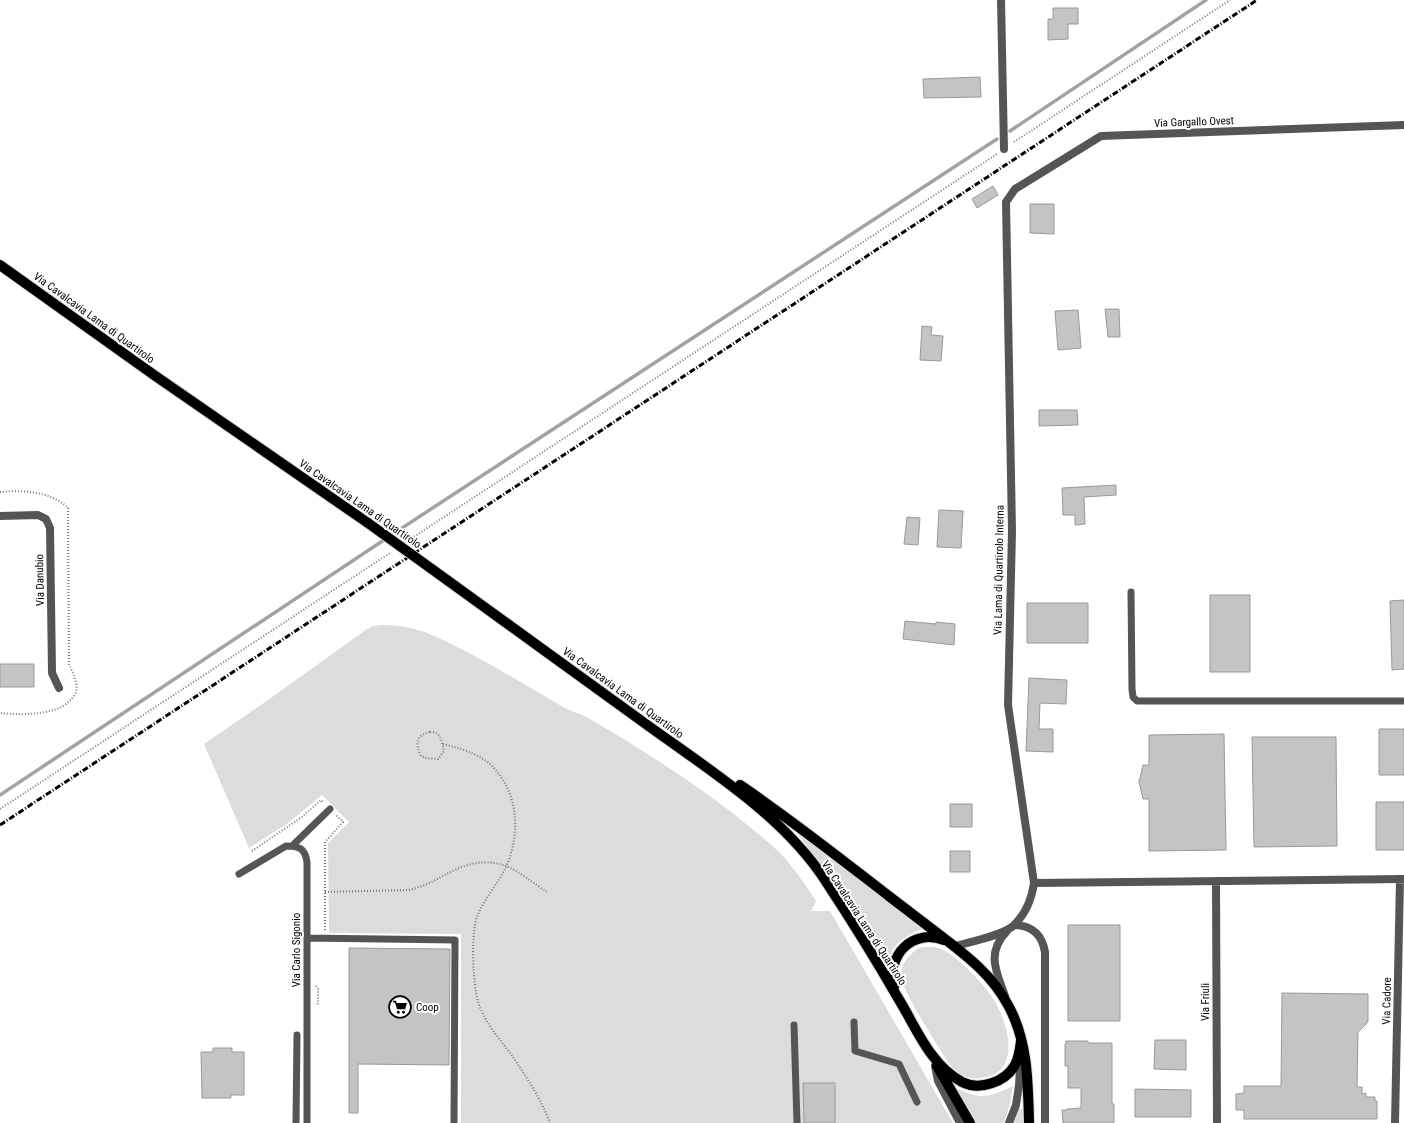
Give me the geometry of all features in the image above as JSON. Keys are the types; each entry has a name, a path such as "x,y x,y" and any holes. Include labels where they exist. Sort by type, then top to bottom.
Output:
{"main road":[{"name":"Via Cavalcavia Lama di Quartirolo","path":"0,265 154,376 368,523 703,765 767,814 798,846 824,878 898,998 928,1050 954,1076 966,1084 977,1085 993,1083 1009,1073 1016,1063 1021,1041 1008,1006 996,986 986,974 953,945 796,826 740,786 703,765"},
{"name":"Via Cavalcavia Lama di Quartirolo","path":"898,998 893,982 892,970 894,961 909,943 922,937 933,937 953,945"},
{"path":"1021,1041 1028,1073 1029,1123"},
{"path":"928,1050 970,1123"}],"street":[{"path":"1001,0 1004,149"},
{"name":"Via Gargallo Ovest","path":"1006,202 1016,189 1101,136 1404,125"},
{"name":"Via Lama di Quartirolo Interna","path":"1006,202 1012,531 1008,705 1034,883 1032,895 1028,904 1012,927 998,941 995,949 994,956 996,970 1008,1006"},
{"name":"Via Danubio","path":"0,516 38,515 46,519 50,528 52,673 59,688"},
{"path":"1034,883 1402,879"},
{"name":"Via Cadore","path":"1395,1123 1402,879"},
{"name":"Via Friuli","path":"1216,881 1217,1123"},
{"path":"953,945 986,938 1012,927 1025,925 1038,934 1044,945 1045,1123"},
{"path":"1009,1123 1016,1105 1019,1085 1021,1041"},
{"path":"934,1062 938,1081 960,1123"}],"lane":[{"path":"1131,592 1132,689 1133,697 1137,701 1404,701"},
{"path":"239,874 286,846 292,846 330,809"},
{"name":"Via Carlo Sigonio","path":"292,846 301,849 306,854 308,862 307,1123"},
{"path":"307,938 455,940 454,1123"},
{"path":"854,1022 855,1051 899,1064 917,1102"},
{"path":"794,1025 797,1123"},
{"path":"296,1123 297,1035"}],"path":[{"path":"406,542 1230,0"},
{"path":"0,809 392,551"},
{"path":"443,744 444,751 438,759 421,756 417,748 417,741 423,734 430,732 438,734 443,744 459,748 475,755 489,764 502,780 512,800 516,822 514,844 506,866 484,902 477,918 474,934 476,994 483,1014 538,1096 550,1123"},
{"path":"325,892 409,890 434,882 459,868 486,862 506,866 547,892"}],"shaded area":[{"path":"381,625 406,627 439,638 495,667 563,707 587,717 664,764 717,801 769,843 790,864 816,901 811,911 830,911 953,1123 461,1123 461,934 329,933 328,843 349,822 322,795 288,823 249,848 204,744 367,629 373,626"},
{"path":"798,834 824,852 922,929 898,943 891,953 886,968 833,882"},
{"path":"921,947 937,947 946,951 961,962 982,984 998,1007 1007,1032 1008,1045 1007,1057 1003,1067 994,1074 980,1078 971,1078 963,1076 955,1071 949,1064 921,1018 906,991 901,973 903,965 908,958"},
{"path":"1013,1086 1010,1104 1004,1123 976,1123 957,1092 959,1089 974,1095 986,1096"},
{"path":"1019,1108 1023,1110 1023,1123 1014,1123"}],"building":[{"path":"1053,8 1078,8 1078,24 1068,24 1068,39 1048,40 1048,19 1053,19"},
{"path":"980,77 981,97 924,98 923,79"},
{"path":"993,186 998,195 977,208 972,199"},
{"path":"1030,204 1054,204 1054,234 1030,233"},
{"path":"1105,309 1119,309 1120,337 1108,337"},
{"path":"1078,310 1081,348 1058,350 1055,311"},
{"path":"922,326 932,327 931,335 943,336 941,361 920,360"},
{"path":"1039,410 1077,410 1078,425 1039,426"},
{"path":"1116,485 1116,495 1084,497 1085,524 1075,525 1075,515 1063,515 1062,488"},
{"path":"939,510 963,511 961,548 937,547"},
{"path":"907,517 920,518 918,545 904,544"},
{"path":"1210,595 1250,595 1250,672 1210,672"},
{"path":"1404,600 1404,669 1392,670 1390,601"},
{"path":"1027,603 1088,603 1088,643 1027,643"},
{"path":"905,621 955,624 954,645 903,639"},
{"path":"0,664 34,664 34,687 0,687"},
{"path":"1029,678 1067,680 1066,704 1040,703 1039,729 1053,729 1053,752 1026,751"},
{"path":"1379,729 1404,729 1404,775 1379,775"},
{"path":"1224,734 1226,850 1149,851 1149,799 1143,799 1139,782 1143,765 1149,765 1149,735"},
{"path":"1252,737 1336,737 1337,846 1254,847"},
{"path":"1376,802 1404,802 1404,850 1376,850"},
{"path":"950,804 972,804 972,827 950,827"},
{"path":"950,851 970,851 970,872 950,872"},
{"path":"1068,925 1120,925 1120,1021 1068,1021"},
{"name":"Coop","path":"349,948 450,949 449,1065 358,1064 358,1113 349,1113"},
{"path":"1282,993 1368,994 1368,1022 1358,1032 1357,1087 1362,1087 1362,1094 1366,1093 1366,1097 1375,1097 1375,1101 1377,1101 1377,1119 1244,1119 1244,1110 1236,1110 1236,1094 1244,1093 1244,1086 1281,1086"},
{"path":"1155,1040 1186,1040 1186,1070 1154,1069"},
{"path":"1066,1041 1112,1043 1112,1104 1114,1104 1114,1123 1063,1123 1062,1110 1081,1108 1081,1088 1068,1088 1068,1066 1065,1066"},
{"path":"213,1048 232,1048 232,1052 244,1052 244,1095 231,1095 231,1098 202,1098 201,1052 213,1052"},
{"path":"803,1083 835,1083 835,1123 804,1123"},
{"path":"1135,1089 1191,1090 1191,1117 1135,1117"}],"waterway":[{"path":"1010,131 1206,0"},
{"path":"0,795 402,528 997,139"}],"railway":[{"path":"0,825 1257,0"}],"place":[{"name":"Coop","path":"400,1007"}]}
